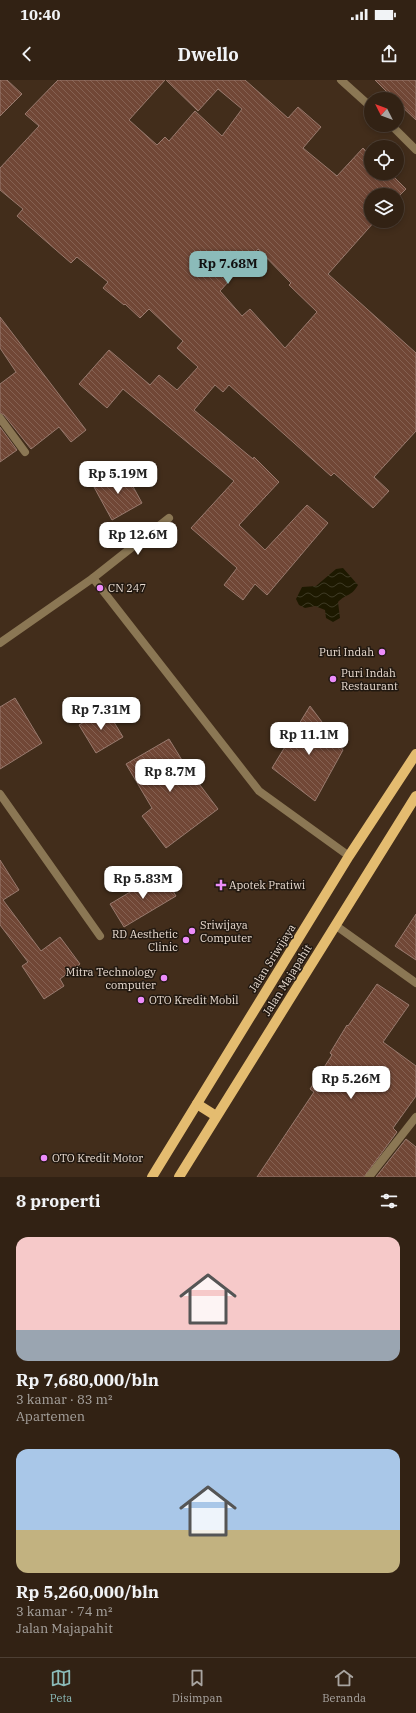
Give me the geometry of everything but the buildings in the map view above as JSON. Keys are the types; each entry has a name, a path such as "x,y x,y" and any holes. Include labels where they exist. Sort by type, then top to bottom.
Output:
{"main road":[{"name":"Jalan Sriwijaya","path":"152,1177 349,856 416,754"},
{"name":"Jalan Majapahit","path":"179,1177 416,796"},
{"path":"197,1104 216,1116"}],"street":[{"path":"341,80 364,101"},
{"path":"398,132 416,150"},
{"path":"0,418 25,452"},
{"path":"0,643 93,578 169,518"},
{"path":"93,578 259,791 349,856"},
{"path":"0,794 100,936"},
{"path":"335,926 416,983"},
{"path":"369,1177 416,1117"}],"water":[{"path":"343,568 358,585 351,593 338,602 340,618 333,622 326,618 325,610 315,606 305,608 299,605 296,599 302,587 316,586 336,569"}],"place":[{"name":"CN 247","path":"100,588"},
{"name":"Puri Indah","path":"382,652"},
{"name":"Puri Indah Restaurant","path":"333,679"},
{"name":"Apotek Pratiwi","path":"221,885"},
{"name":"Sriwijaya Computer","path":"192,931"},
{"name":"RD Aesthetic Clinic","path":"186,940"},
{"name":"Mitra Technology computer","path":"164,978"},
{"name":"OTO Kredit Mobil","path":"141,1000"},
{"name":"OTO Kredit Motor","path":"44,1158"}]}
